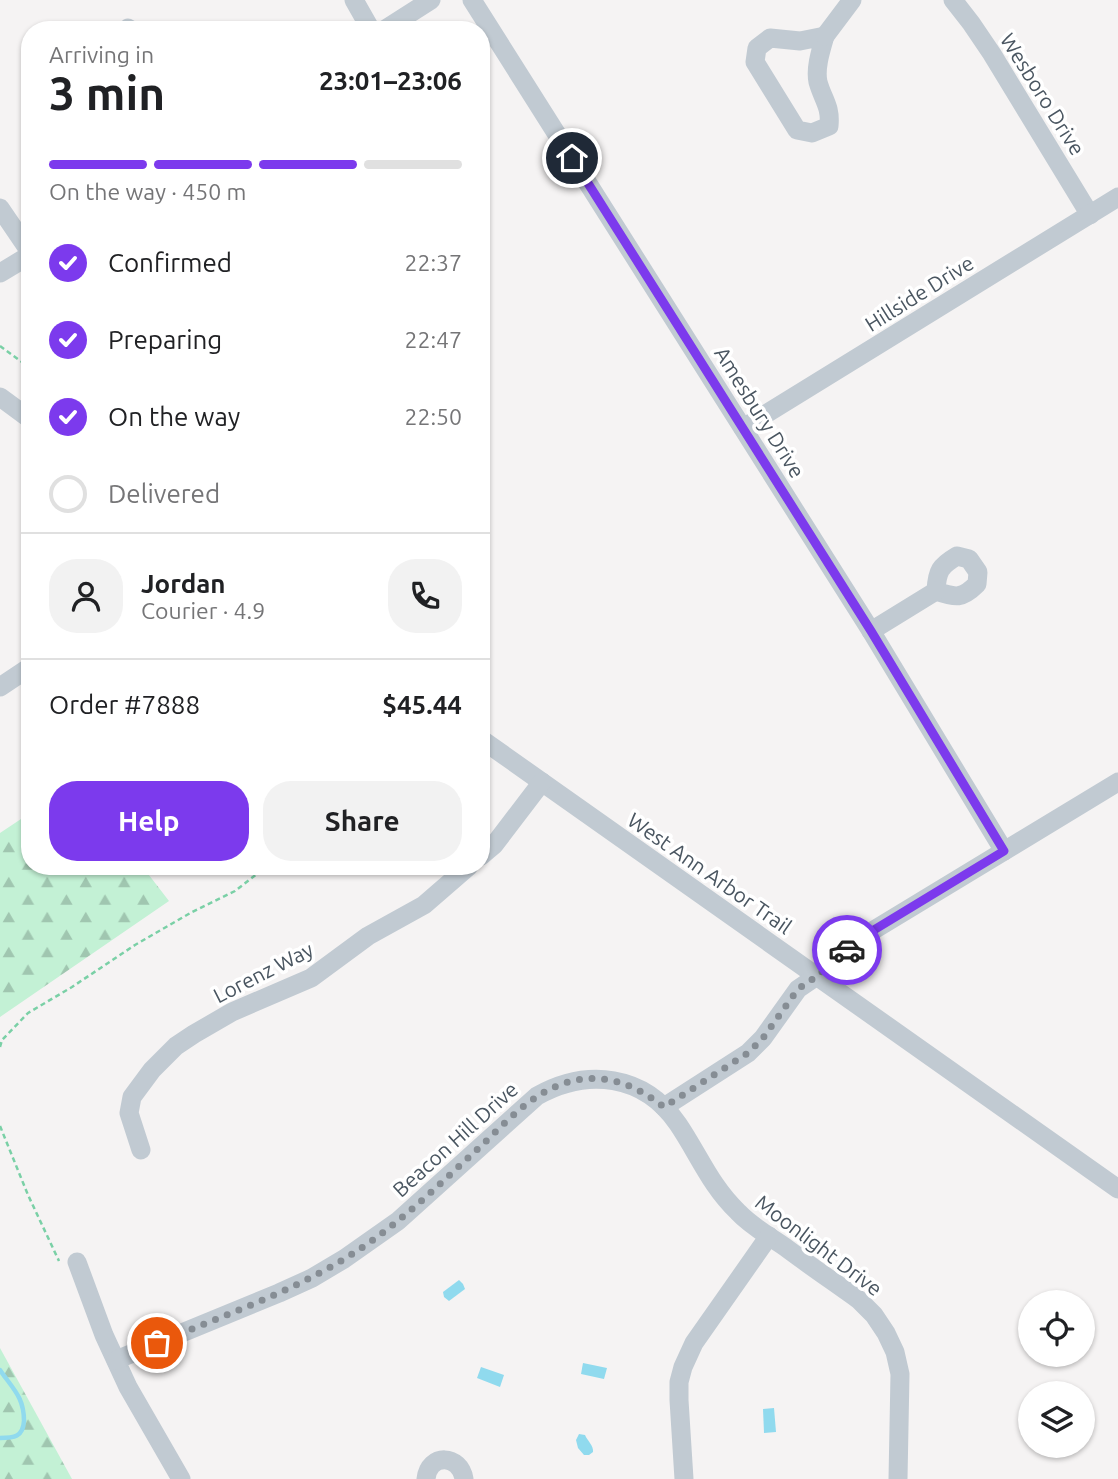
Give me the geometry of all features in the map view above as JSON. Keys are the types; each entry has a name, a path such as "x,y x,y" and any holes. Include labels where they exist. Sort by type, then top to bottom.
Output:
{"street":[{"path":"354,0 366,21"},
{"path":"398,21 431,0"},
{"name":"Amesbury Drive","path":"472,0 485,21"},
{"path":"825,36 800,41 770,38 757,48 755,62 797,130 812,133 830,126 830,112 817,80 819,62 825,36 852,0"},
{"name":"Wesboro Drive","path":"953,0 992,54 1090,215"},
{"name":"Amesbury Drive","path":"490,28 871,631 1004,851"},
{"name":"Hillside Drive","path":"743,428 1118,197"},
{"path":"0,208 21,240"},
{"path":"0,273 21,259"},
{"path":"0,397 21,412"},
{"path":"871,631 936,591"},
{"path":"0,687 21,673"},
{"name":"West Ann Arbor Trail","path":"490,745 1118,1189"},
{"path":"490,848 542,782"},
{"path":"664,1107 748,1053 763,1038 798,989 859,939 1118,782"},
{"name":"Lorenz Way","path":"141,1150 129,1107 132,1097 152,1070 170,1052 194,1034 232,1012 311,978 368,936 424,905 459,875"},
{"name":"Beacon Hill Drive","path":"116,1360 279,1293 344,1259 398,1221 526,1104 551,1088 580,1080 610,1080 637,1089 664,1107"},
{"name":"Moonlight Drive","path":"664,1107 679,1125 723,1197 741,1215 859,1300 874,1315 886,1333 895,1352 900,1374 898,1479"},
{"path":"684,1479 679,1400 683,1367 694,1343 769,1236"},
{"path":"69,1265 128,1387 181,1479"},
{"path":"426,1479 426,1474 434,1464 446,1460 457,1464 464,1479"}],"path":[{"path":"0,346 21,361"},
{"path":"0,1047 2,1040 27,1013 135,945 235,891 255,875"},
{"path":"0,1126 28,1195 69,1265"}],"green space":[{"path":"21,819 21,875 149,875 169,901 0,1017 0,833"},
{"path":"0,1348 72,1479 0,1479"}],"water":[{"path":"459,1280 465,1289 449,1301 443,1292"},
{"path":"583,1363 607,1368 604,1379 581,1374"},
{"path":"481,1367 504,1375 500,1387 477,1378"},
{"path":"774,1408 776,1432 764,1433 763,1409"},
{"path":"579,1434 585,1435 591,1445 593,1452 589,1455 584,1455 578,1448 576,1440"}],"waterway":[{"path":"0,1370 20,1399 24,1413 20,1433 10,1438 0,1438"}],"way so far":[{"path":"157,1343 312,1278 375,1239 420,1202 526,1104 551,1088 580,1080 610,1080 637,1089 664,1107 748,1053 763,1038 798,989 847,950"}],"route":[{"path":"572,158 871,631 1004,851 859,939 847,950"}]}
